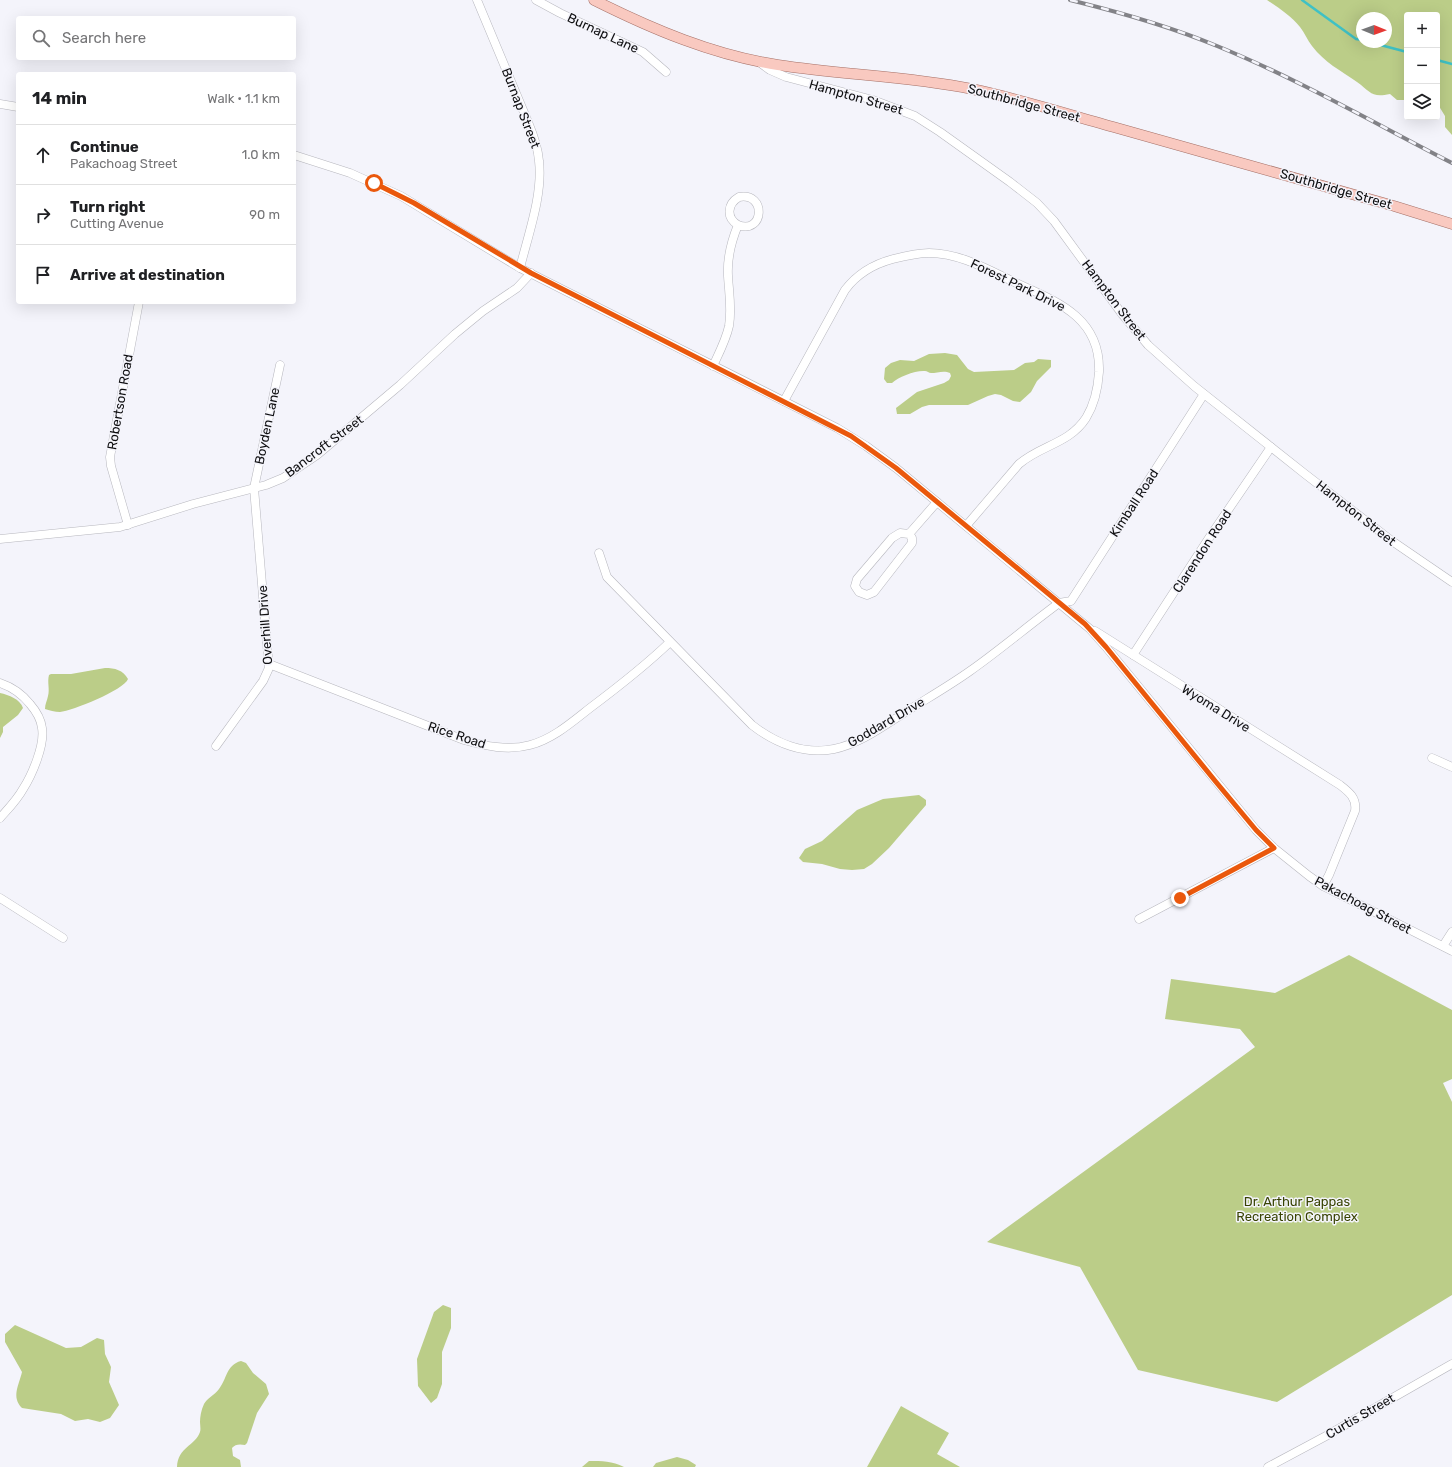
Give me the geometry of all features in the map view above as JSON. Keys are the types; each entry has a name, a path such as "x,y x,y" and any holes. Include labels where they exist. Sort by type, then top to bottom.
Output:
{"main road":[{"name":"Southbridge Street","path":"594,0 627,17 668,34 708,48 757,61 778,65 902,78 975,89 1394,206 1452,224"}],"street":[{"name":"Burnap Street","path":"477,0 528,122 535,140 539,159 540,176 538,193 520,268"},
{"name":"Burnap Lane","path":"536,0 643,52 666,72"},
{"name":"Hampton Street","path":"757,61 770,70 786,77 873,100 910,114 936,129 1033,199 1054,221 1118,310 1139,336 1168,363 1204,394 1392,541 1452,582"},
{"path":"0,104 16,107"},
{"name":"Pakachoag Street","path":"296,156 350,173 394,192 440,218 520,268 844,431 866,446 937,502 1085,624 1106,647 1240,811 1274,848 1323,886 1452,951"},
{"path":"713,366 729,325 730,306 728,262 730,248 738,225"},
{"name":"Forest Park Drive","path":"784,401 840,298 856,277 880,263 913,254 928,253 952,256 971,262 1062,305 1085,325 1093,338 1097,352 1099,379 1090,410 1080,425 1067,437 1031,455 1019,464 966,526"},
{"name":"Bancroft Street","path":"0,539 107,529 128,525 193,504 254,488 283,478 312,459 394,390 455,334 517,288 531,273"},
{"name":"Robertson Road","path":"128,525 111,466 110,457 139,304"},
{"name":"Boyden Lane","path":"254,488 280,364"},
{"name":"Kimball Road","path":"1059,603 1071,601 1204,394"},
{"name":"Clarendon Road","path":"1133,655 1209,538 1271,447"},
{"name":"Overhill Drive","path":"216,746 263,681 267,674 269,664 254,488"},
{"path":"909,534 937,502"},
{"path":"900,533 909,534 912,538 912,543 874,592 867,595 859,592 855,586 857,579 892,538 900,533"},
{"name":"Goddard Drive","path":"599,553 607,577 739,713 759,731 774,740 791,746 807,749 825,750 842,746 867,735 963,676 1059,603"},
{"name":"Wyoma Drive","path":"1085,624 1340,785 1347,791 1355,800 1354,811 1329,875 1323,886"},
{"name":"Rice Road","path":"269,664 464,740 491,746 514,748 531,745 562,729 641,669 670,642"},
{"path":"0,683 13,689 27,700 41,723 42,733 40,746 28,782 0,818"},
{"path":"1432,758 1452,766"},
{"path":"1139,919 1274,848"},
{"path":"0,898 63,938"},
{"path":"1443,946 1452,932"},
{"name":"Curtis Street","path":"1270,1467 1452,1364"}],"green space":[{"path":"1267,0 1452,0 1452,135 1445,127 1445,116 1440,108 1440,12 1404,12 1404,100 1397,100 1390,94 1375,95 1327,62 1312,46 1302,29 1285,12"},
{"path":"945,353 957,355 968,369 974,372 1014,370 1025,363 1034,362 1038,359 1051,360 1051,367 1037,381 1031,392 1020,402 995,394 968,405 929,405 910,414 897,414 896,408 917,392 944,383 949,380 951,376 950,373 945,372 931,373 921,371 907,374 898,378 892,383 887,383 884,379 885,368 891,363 900,360 914,361 929,354"},
{"path":"105,668 118,670 124,673 128,679 124,684 108,694 75,708 60,712 45,709 49,693 49,675 71,674"},
{"path":"0,693 17,700 23,708 18,715 3,727 3,732 0,738"},
{"path":"919,795 926,800 926,805 889,848 872,864 864,869 840,869 822,864 803,862 799,858 805,849 822,841 857,810 883,799"},
{"name":"Dr. Arthur Pappas Recreation Complex","path":"1349,955 1452,1010 1452,1079 1443,1083 1452,1102 1452,1295 1277,1402 1138,1370 1080,1267 987,1242 1255,1047 1240,1029 1165,1019 1171,979 1275,993"},
{"path":"443,1305 451,1308 451,1328 442,1352 442,1384 437,1398 431,1403 418,1386 417,1359 434,1312"},
{"path":"15,1325 66,1348 81,1347 97,1338 104,1340 105,1354 111,1367 109,1382 119,1405 110,1418 100,1422 88,1419 75,1421 61,1414 22,1408 16,1395 22,1372 5,1342 5,1334"},
{"path":"241,1361 246,1363 253,1373 266,1384 269,1394 257,1413 247,1443 245,1445 236,1445 232,1448 233,1456 240,1460 241,1467 177,1467 180,1455 198,1437 200,1432 200,1416 204,1404 222,1385 232,1366"},
{"path":"901,1406 949,1433 937,1454 960,1467 867,1467"},
{"path":"677,1457 688,1460 696,1465 695,1467 653,1467 656,1463"},
{"path":"589,1461 611,1462 624,1467 582,1467"}],"waterway":[{"path":"1302,0 1356,39"},
{"path":"1392,48 1404,51"},
{"path":"1440,61 1452,64"}],"railway":[{"path":"1070,0 1162,26 1199,39 1247,59 1336,102 1452,163"}],"route":[{"path":"374,183 440,218 520,268 851,436 896,468 1085,624 1106,647 1256,830 1274,848 1180,898"}]}
